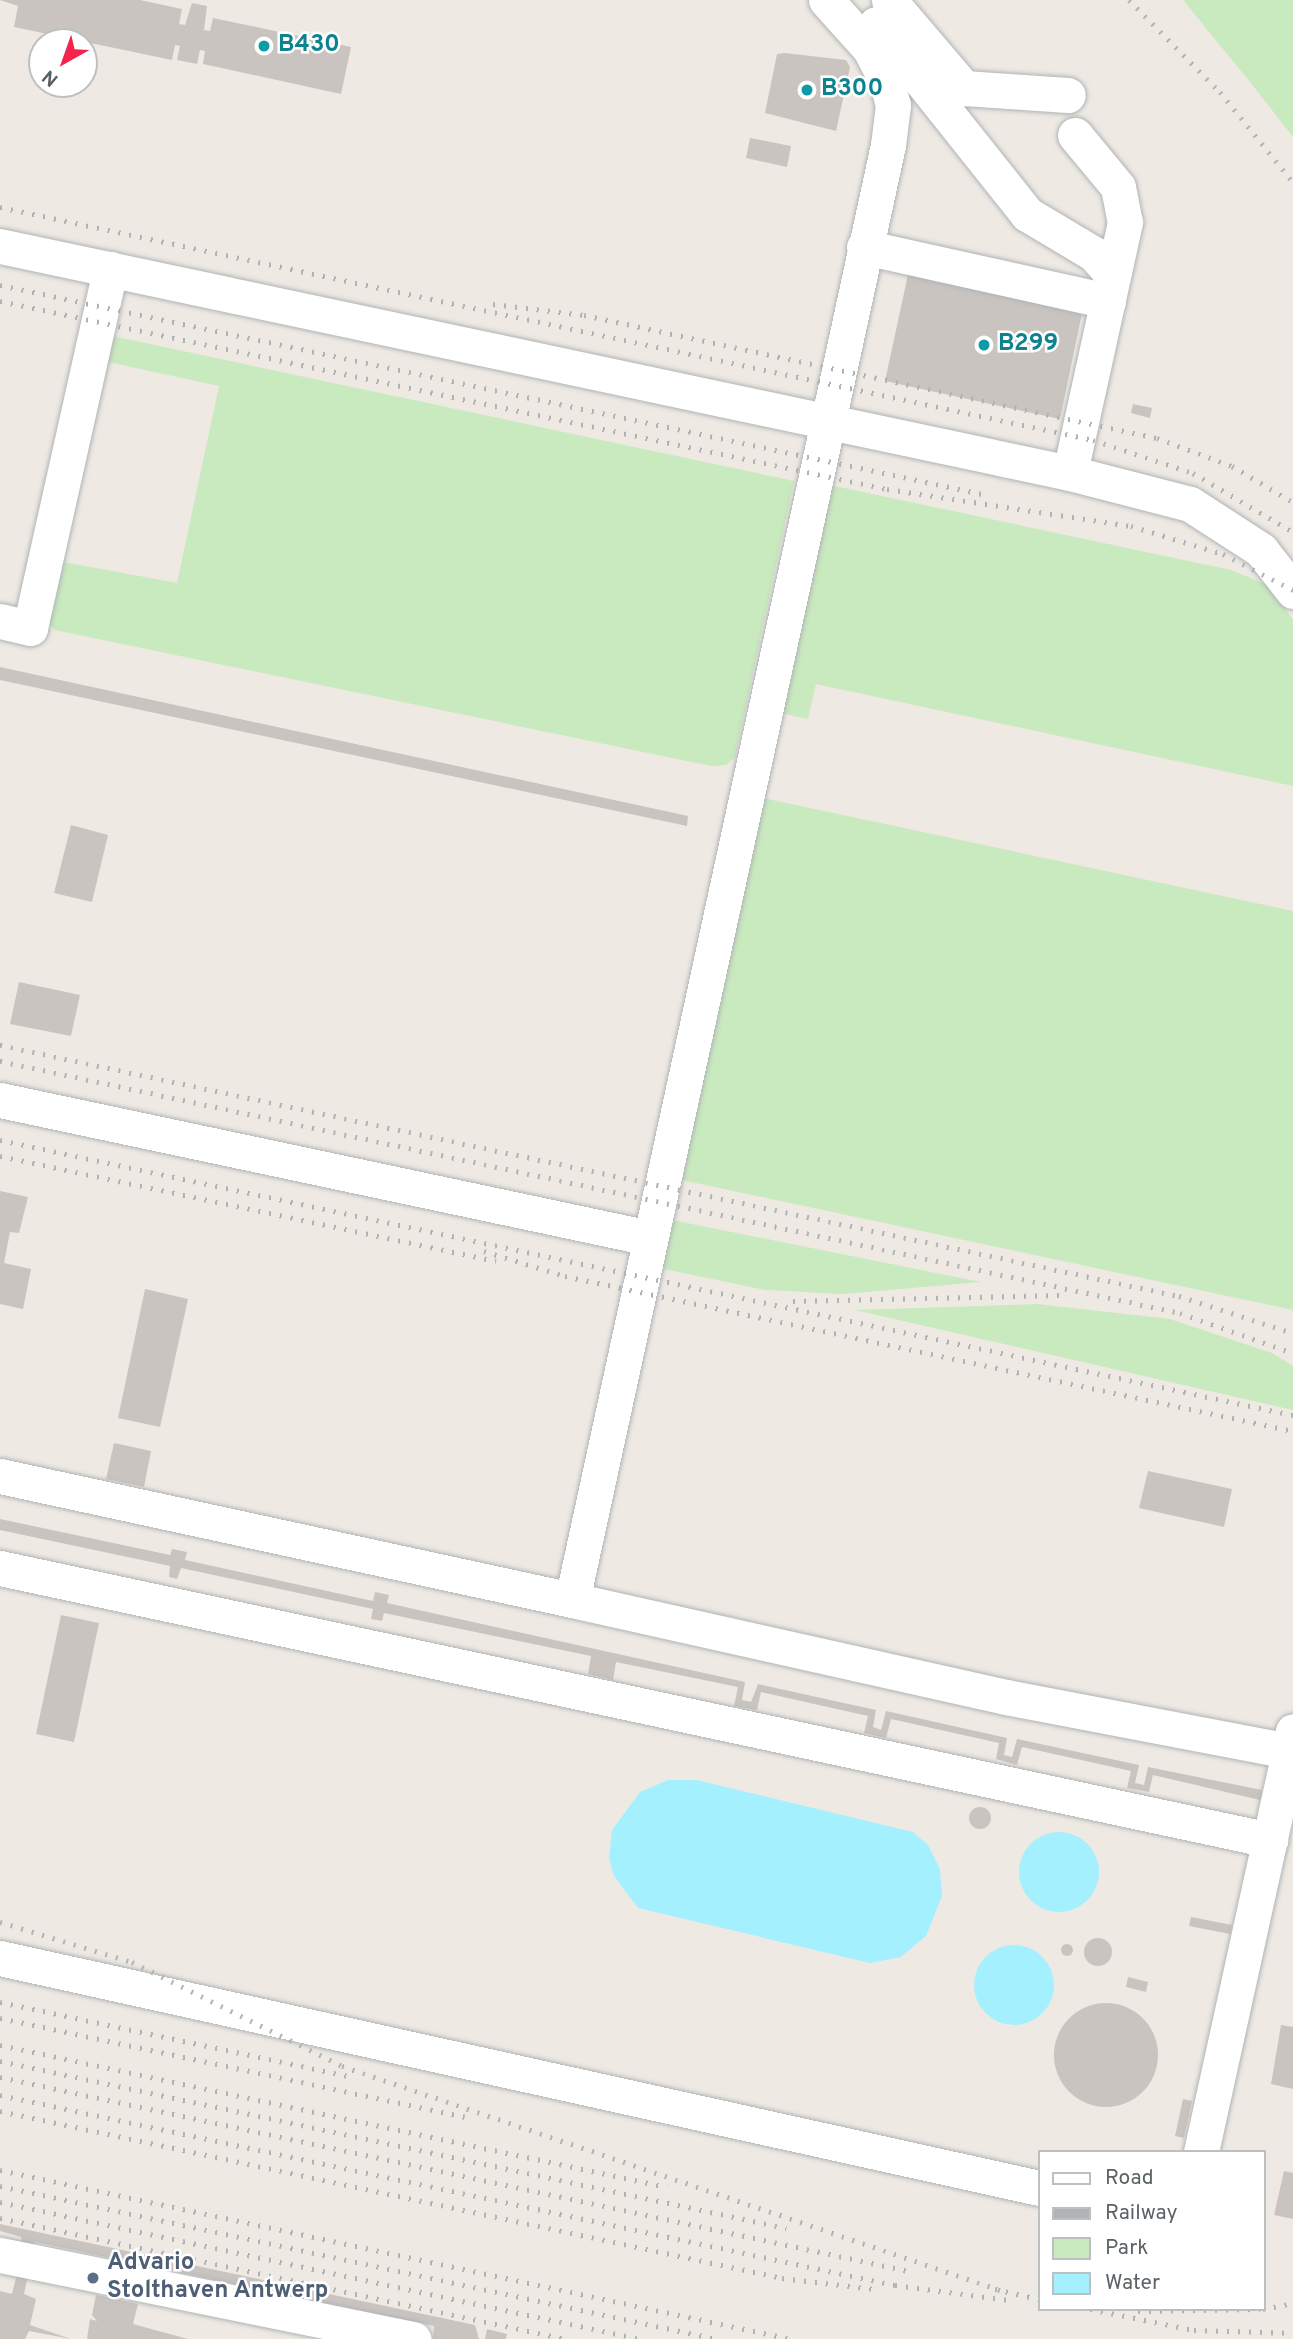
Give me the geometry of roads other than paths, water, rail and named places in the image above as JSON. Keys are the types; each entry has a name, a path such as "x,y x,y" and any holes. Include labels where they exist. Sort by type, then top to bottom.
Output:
{"lane":[{"path":"572,1600 893,105 870,49 826,0"},
{"path":"855,0 1027,214 1094,254 1110,289"},
{"path":"889,0 964,88 1068,95"},
{"path":"1070,473 1110,289 1124,204 1113,180 1074,135"},
{"path":"0,246 1070,473 1190,504 1261,550 1293,591"},
{"path":"864,247 1110,289"},
{"path":"0,621 30,628 110,270"},
{"path":"0,1100 650,1238"},
{"path":"0,1476 1006,1697 1291,1741 1201,2150"},
{"path":"0,1568 1270,1840"},
{"path":"0,1958 1038,2188"},
{"path":"0,2255 414,2339"}],"water":[{"path":"668,1780 697,1780 913,1832 928,1845 940,1869 942,1896 926,1936 901,1957 870,1963 638,1908 614,1876 609,1858 612,1830 640,1792"},
{"path":"1059,1832 1074,1835 1087,1844 1096,1857 1099,1872 1096,1887 1087,1900 1074,1909 1059,1912 1044,1909 1031,1900 1022,1887 1019,1872 1022,1857 1031,1844 1044,1835"},
{"path":"1014,1945 1029,1948 1042,1957 1051,1970 1054,1985 1051,2000 1042,2013 1029,2022 1014,2025 999,2022 986,2013 977,2000 974,1985 977,1970 986,1957 999,1948"}],"railway":[{"path":"1129,0 1220,92 1293,182"},
{"path":"0,207 1093,440 1193,473 1293,532"},
{"path":"0,285 987,495"},
{"path":"0,301 887,489 1131,526 1223,554 1293,590"},
{"path":"493,304 584,315 1157,438 1232,466 1293,502"},
{"path":"0,1045 1179,1296 1293,1333"},
{"path":"0,1061 1180,1313 1293,1353"},
{"path":"0,1140 1293,1415"},
{"path":"0,1156 496,1261"},
{"path":"484,1251 565,1276 1293,1431"},
{"path":"793,1301 1059,1295"},
{"path":"0,1922 132,1962 342,2066 1003,2291"},
{"path":"0,2002 349,2076"},
{"path":"0,2018 465,2117"},
{"path":"0,2045 667,2187"},
{"path":"0,2061 786,2228"},
{"path":"0,2077 909,2271"},
{"path":"0,2095 895,2285 1008,2300"},
{"path":"0,2111 782,2278 874,2289"},
{"path":"0,2170 791,2339"},
{"path":"0,2186 717,2339"},
{"path":"0,2202 640,2339"},
{"path":"0,2218 566,2339"},
{"path":"995,2289 1038,2299"},
{"path":"1265,2309 1293,2303"},
{"path":"1100,2311 1194,2330 1293,2333"}],"place":[{"name":"B430","path":"264,46"},
{"name":"B300","path":"807,90"},
{"name":"B299","path":"984,345"},
{"name":"Advario Stolthaven Antwerp","path":"93,2278"}]}
